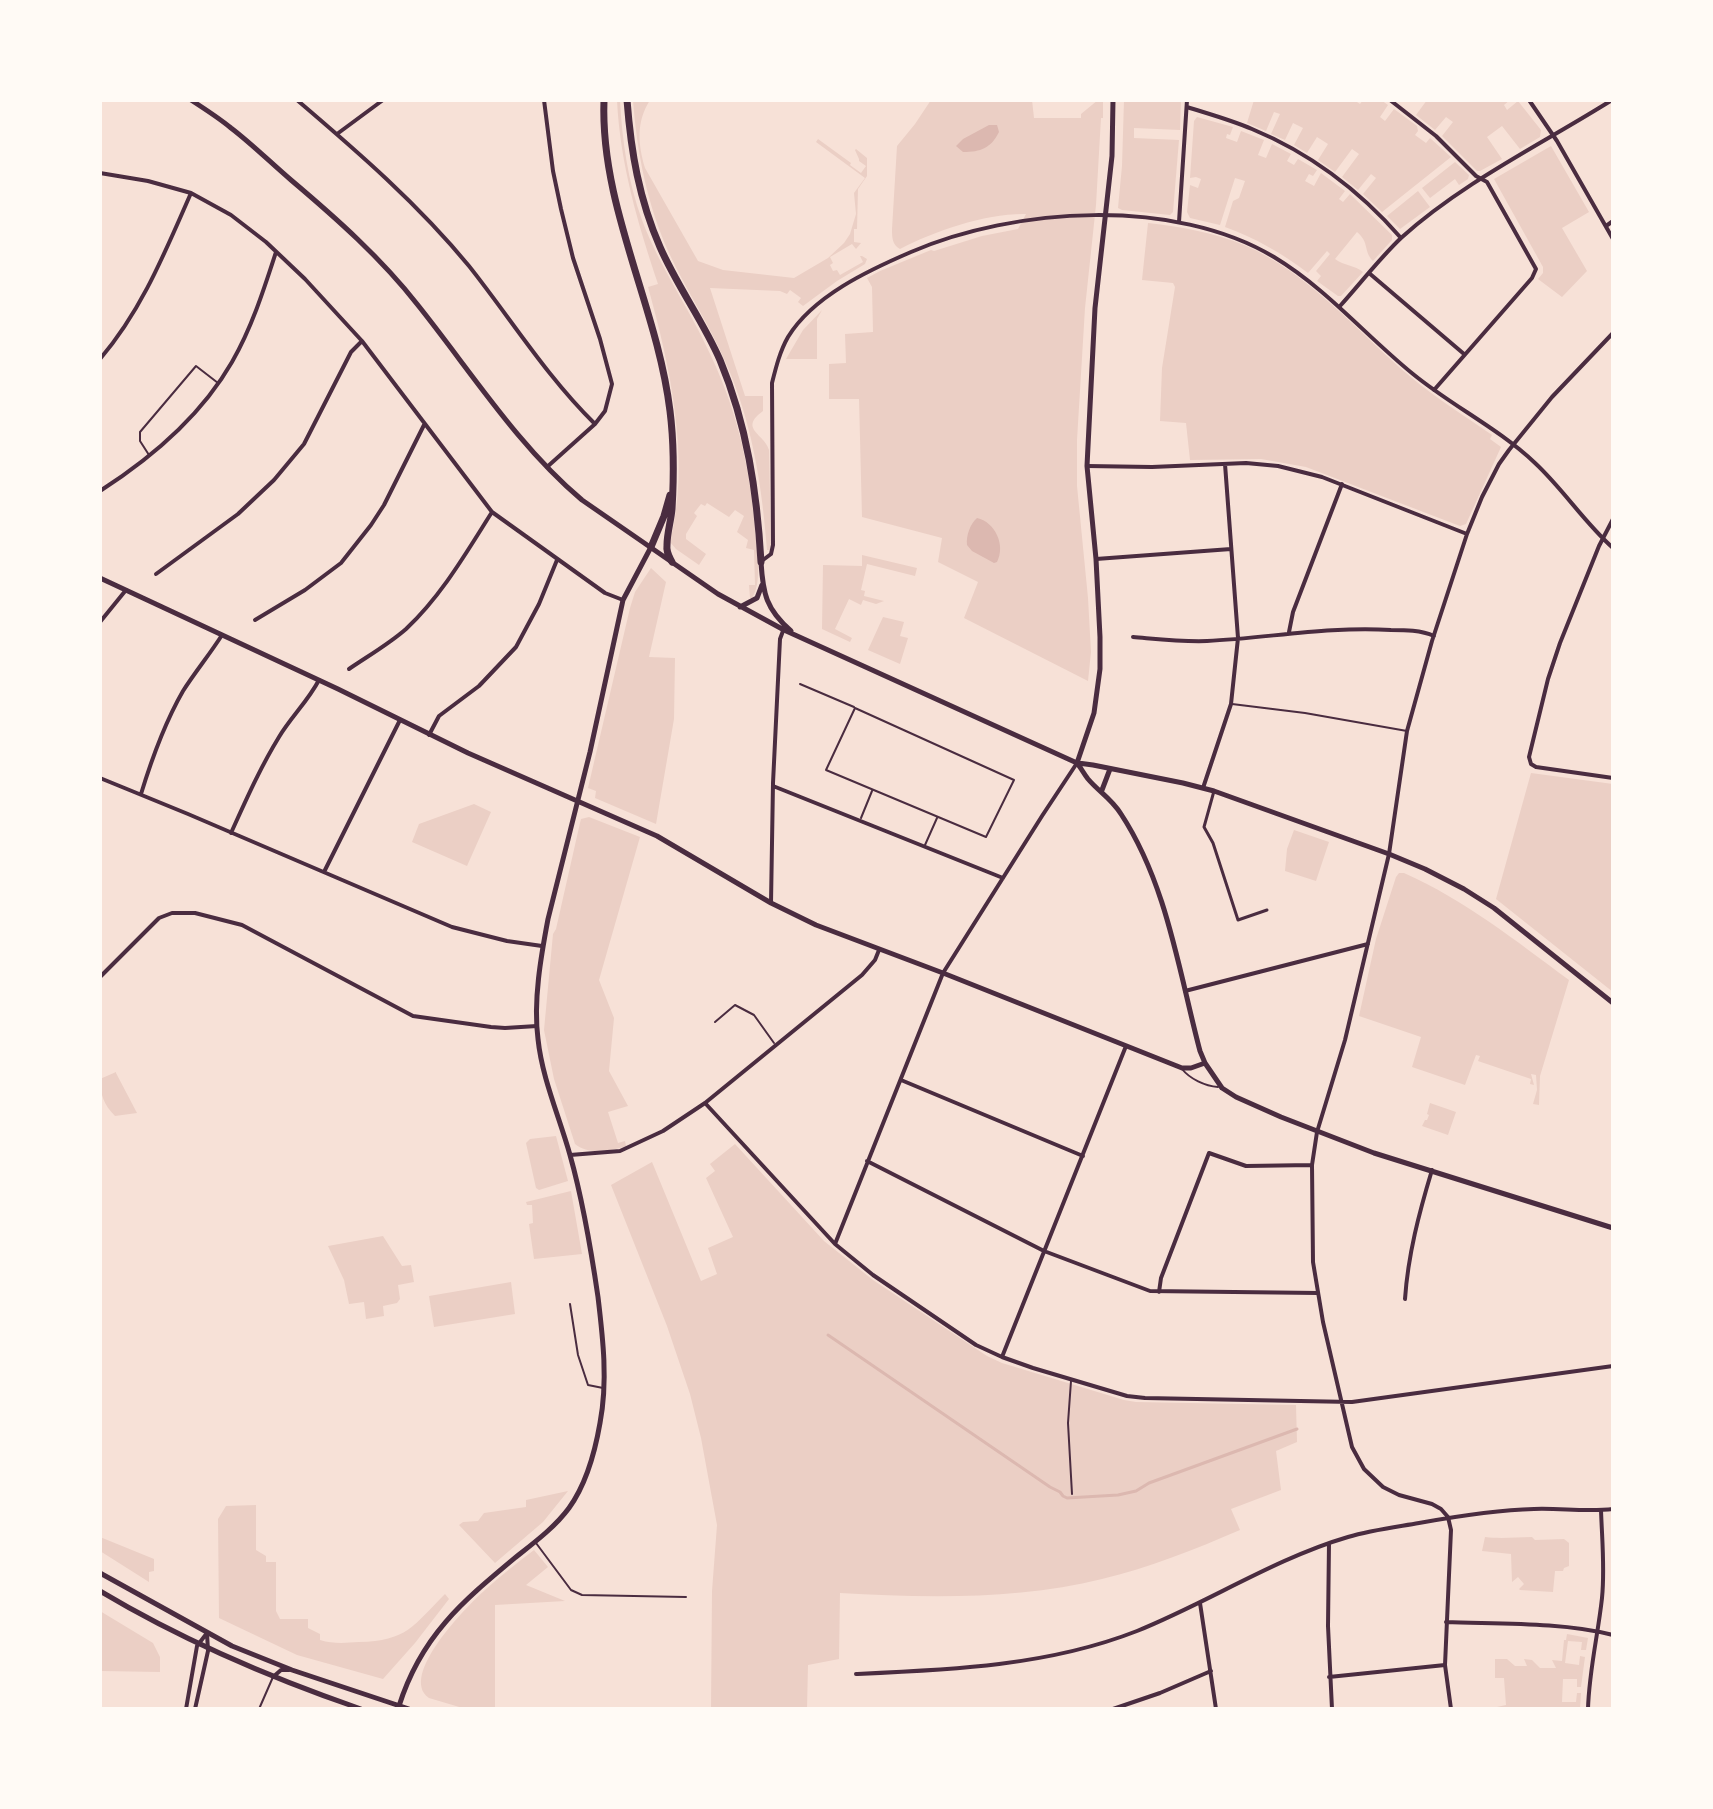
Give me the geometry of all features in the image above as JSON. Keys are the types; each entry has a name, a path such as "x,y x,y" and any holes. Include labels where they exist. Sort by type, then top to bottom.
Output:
{"highway":[{"path":"604,100 607,157 617,207 664,370 671,424 673,485 667,544 672,562"},
{"path":"627,100 637,180 648,216 661,249 720,361 740,418 754,487 761,562"},
{"path":"651,547 673,485"}],"street":[{"path":"191,100 231,128 390,273 525,442 564,485 718,594 784,630 1077,763 1214,791 1389,854 1451,882 1494,908 1613,1003"},
{"path":"297,100 415,205 468,265 552,377 595,424"},
{"path":"337,134 383,100"},
{"path":"544,100 561,209 612,384 605,411 595,424 547,467"},
{"path":"835,1244 943,973 1077,763 1092,720 1099,686 1100,637 1087,466 1095,308 1112,156 1113,100"},
{"path":"1179,222 1187,100"},
{"path":"1390,100 1436,136 1476,176 1487,182 1536,269 1532,278 1434,390"},
{"path":"1529,100 1554,136 1613,239"},
{"path":"1340,306 1401,238 1450,200 1612,100"},
{"path":"1187,107 1254,130 1297,152 1358,195 1401,238"},
{"path":"100,173 148,181 191,193 231,215 276,252 362,341 492,512 605,593 623,600"},
{"path":"100,359 140,303 191,193"},
{"path":"739,607 759,595 761,562 771,554 773,545 772,383 785,344 799,323 842,287 893,260 956,235 1041,218 1105,215 1179,222 1220,232 1260,249 1288,266 1340,306 1399,363 1434,390 1514,444 1565,493 1613,548"},
{"path":"1606,226 1613,221"},
{"path":"100,491 150,456 192,417 218,383 233,361 254,318 276,252"},
{"path":"1369,273 1464,354"},
{"path":"1451,1709 1445,1665 1451,1530 1448,1517 1432,1504 1383,1487 1364,1469 1352,1447 1313,1262 1312,1165 1317,1132 1345,1040 1389,854 1407,731 1467,534 1491,480 1514,444 1552,397 1613,333"},
{"path":"156,574 238,514 274,480 304,444 351,352 362,341"},
{"path":"255,620 305,590 341,563 384,505 424,424"},
{"path":"1087,466 1246,463 1278,466 1342,484 1467,534"},
{"path":"1203,788 1231,704 1238,638 1225,464"},
{"path":"1289,633 1293,612 1342,484"},
{"path":"349,669 403,632 426,609 448,581 492,512"},
{"path":"1613,519 1560,643 1529,757 1536,767 1613,778"},
{"path":"399,1708 422,1652 450,1615 473,1592 535,1542 569,1508 583,1484 597,1438 604,1388 604,1349 592,1255 570,1155 541,1061 537,1026 542,946 623,600 651,547"},
{"path":"1096,559 1231,549"},
{"path":"429,735 439,716 479,686 516,647 558,559"},
{"path":"100,578 429,735 657,836 771,903 816,925 1182,1068 1205,1063"},
{"path":"762,584 775,616 795,635"},
{"path":"100,622 126,590"},
{"path":"1133,637 1187,641 1379,629 1434,636"},
{"path":"771,903 780,639 784,630"},
{"path":"141,794 173,709 222,635"},
{"path":"231,833 280,734 319,680"},
{"path":"324,873 400,720"},
{"path":"1077,763 1121,813 1146,861 1165,915 1200,1051 1222,1088 1317,1132 1374,1153 1613,1228"},
{"path":"1102,790 1110,769"},
{"path":"100,778 452,927 542,946"},
{"path":"773,786 1003,878"},
{"path":"1214,791 1204,827 1213,843 1238,920 1267,910"},
{"path":"100,977 159,918 172,913 195,913 242,925 405,1013 491,1027 537,1026"},
{"path":"1185,991 1368,944"},
{"path":"570,1155 620,1151 663,1131 705,1103 862,975 879,950"},
{"path":"1002,1357 1126,1046"},
{"path":"901,1080 1083,1156"},
{"path":"705,1103 835,1244 873,1275 976,1345 1002,1357 1127,1396 1352,1402 1613,1366"},
{"path":"1159,1292 1161,1278 1209,1153 1246,1166 1312,1165"},
{"path":"867,1161 1044,1251 1150,1291 1318,1293"},
{"path":"1405,1299 1409,1258 1432,1170"},
{"path":"856,1674 967,1667 1047,1656 1134,1632 1295,1557 1329,1543 1376,1530 1487,1511 1613,1509"},
{"path":"1588,1709 1604,1571 1601,1510"},
{"path":"1329,1543 1329,1677 1332,1709"},
{"path":"100,1573 232,1646 292,1670 409,1709"},
{"path":"100,1591 198,1643 273,1677 361,1709"},
{"path":"1200,1603 1216,1709"},
{"path":"1446,1622 1559,1627 1613,1635"},
{"path":"186,1709 198,1643 207,1633"},
{"path":"195,1709 208,1647 207,1633"},
{"path":"1329,1677 1445,1665"},
{"path":"273,1677 281,1670 292,1670"},
{"path":"1113,1709 1211,1671"}],"lane":[{"path":"150,456 140,441 140,432 196,366 218,383"},
{"path":"800,684 855,708 1014,780 986,837 826,770 855,708"},
{"path":"1231,704 1407,731"},
{"path":"860,820 873,790"},
{"path":"925,846 938,817"},
{"path":"715,1022 735,1005 754,1015 775,1044"},
{"path":"1182,1068 1188,1076 1222,1088"},
{"path":"570,1304 578,1355 588,1385 604,1388"},
{"path":"1072,1380 1068,1423 1072,1494"},
{"path":"535,1542 577,1594 686,1597"},
{"path":"259,1709 273,1677"}],"shaded area":[{"path":"617,100 620,100 629,176 642,220 657,255 711,356 736,423 751,491 756,539 758,577 752,598 749,585 755,585 754,550 746,548 748,540 737,532 744,516 735,510 729,517 707,503 705,506 701,504 686,534 686,539 706,554 699,565 670,542 679,479 675,413 664,349 648,287 658,284 631,194"},
{"path":"633,100 650,100 642,117 640,133 645,168 698,261 723,270 794,278 828,258 850,234 856,214 854,193 865,178 816,142 818,139 861,173 866,166 859,161 855,150 867,158 867,176 858,189 857,229 854,229 854,242 861,243 856,249 852,244 830,257 833,271 837,270 840,275 863,262 860,256 867,259 865,264 803,306 798,302 801,298 790,290 787,294 780,291 710,288 745,396 763,396 763,411 756,417 753,427 769,450 770,550 767,550 759,477 742,407 719,347 661,235 644,178"},
{"path":"931,100 1032,100 1034,118 1081,118 1081,114 1098,100 1103,100 1077,440 1077,486 1091,652 1088,681 964,618 978,582 938,562 942,538 862,517 859,399 829,399 829,364 846,363 845,334 873,332 872,287 867,278 931,250 1018,229 1026,214 978,220 900,249 895,245 892,229 897,146"},
{"path":"1124,100 1181,100 1180,130 1134,128 1134,138 1179,140 1173,212 1170,215 1118,208"},
{"path":"1254,100 1354,100 1360,104 1363,100 1381,100 1388,105 1380,117 1385,121 1394,109 1417,126 1415,135 1426,143 1430,138 1451,157 1382,212 1363,194 1376,178 1371,174 1358,190 1342,177 1359,154 1352,149 1335,172 1318,160 1328,144 1317,137 1307,153 1294,145 1303,128 1293,123 1285,140 1271,134 1280,114 1274,112 1266,131 1247,123"},
{"path":"1427,100 1510,100 1504,105 1507,110 1518,101 1541,130 1540,137 1520,149 1502,126 1487,137 1502,159 1477,171 1442,136 1453,122 1446,117 1435,130 1416,115"},
{"path":"1197,117 1233,127 1226,138 1237,142 1241,131 1264,140 1258,155 1266,158 1272,144 1291,154 1287,161 1294,165 1298,159 1317,170 1313,176 1309,174 1305,181 1314,186 1321,173 1345,191 1339,199 1343,202 1350,194 1392,235 1392,240 1373,261 1357,232 1335,259 1363,272 1338,296 1317,281 1321,276 1316,271 1330,254 1327,251 1308,273 1268,247 1225,227 1233,201 1239,198 1245,181 1235,178 1220,225 1190,218 1187,212 1190,185 1198,188 1201,179 1190,178 1194,121"},
{"path":"989,125 997,125 999,132 985,148 963,152 956,146 963,139"},
{"path":"1551,146 1589,212 1562,228 1587,271 1562,297 1538,279 1543,267 1494,179"},
{"path":"1455,162 1469,175 1468,179 1459,185 1455,179 1430,198 1422,188"},
{"path":"1418,191 1430,207 1400,229 1387,216"},
{"path":"1148,223 1221,237 1268,257 1312,288 1422,386 1492,435 1490,439 1501,447 1466,524 1460,526 1306,467 1261,459 1190,460 1186,423 1160,421 1162,368 1175,287 1173,283 1142,280"},
{"path":"822,310 817,319 817,359 786,359 803,330"},
{"path":"977,518 989,524 997,535 1000,549 997,562 972,551 967,545 969,530"},
{"path":"862,555 917,568 915,576 867,564 861,590 865,591 864,596 884,601 876,604 863,600 861,605 849,599 835,629 852,638 850,642 822,629 823,565 862,566"},
{"path":"651,568 666,582 649,657 675,658 674,719 656,824 595,798 596,791 588,788 630,608 635,592"},
{"path":"883,617 904,622 900,636 908,638 900,664 868,650"},
{"path":"1531,773 1613,784 1613,992 1496,899"},
{"path":"474,804 491,812 467,866 412,842 419,824"},
{"path":"589,817 640,837 599,980 614,1018 609,1071 628,1106 608,1112 618,1143 625,1141 626,1146 600,1151 586,1150 575,1144 554,1079 544,1030 553,934 581,819"},
{"path":"1294,830 1329,842 1316,881 1285,871 1287,849"},
{"path":"1399,873 1469,908 1569,980 1540,1076 1539,1105 1533,1104 1537,1090 1536,1075 1531,1074 1534,1085 1530,1084 1531,1079 1478,1061 1480,1056 1476,1055 1465,1085 1412,1067 1421,1037 1359,1016 1376,939"},
{"path":"116,1072 137,1113 115,1116 105,1103 100,1079"},
{"path":"1430,1103 1456,1112 1448,1135 1422,1126 1429,1115"},
{"path":"556,1136 568,1181 539,1190 526,1143 530,1139"},
{"path":"735,1144 824,1241 873,1280 1002,1363 1136,1402 1296,1405 1297,1442 1276,1451 1281,1490 1231,1509 1240,1530 1172,1558 1102,1579 1038,1591 971,1596 840,1593 839,1659 808,1665 807,1709 711,1709 712,1591 717,1525 701,1438 667,1326 611,1185 652,1162 701,1281 717,1274 708,1248 733,1237 706,1178 715,1171 710,1164"},
{"path":"571,1191 582,1254 534,1259 529,1224 533,1223 532,1205 526,1202"},
{"path":"383,1236 402,1266 411,1265 414,1282 398,1285 400,1299 397,1303 383,1306 384,1316 366,1319 364,1302 349,1304 344,1280 328,1246"},
{"path":"511,1282 515,1314 434,1327 429,1296"},
{"path":"568,1491 543,1522 495,1563 459,1525 478,1521 484,1513 526,1507 526,1500"},
{"path":"256,1505 256,1550 266,1556 266,1562 276,1562 276,1611 280,1619 308,1619 308,1628 320,1634 320,1640 344,1643 388,1639 408,1630 445,1594 449,1599 383,1679 297,1655 219,1618 218,1519 226,1506"},
{"path":"100,1537 154,1559 154,1571 149,1572 149,1582 100,1551"},
{"path":"1485,1537 1564,1539 1569,1543 1569,1566 1563,1571 1555,1571 1553,1592 1520,1590 1524,1584 1518,1577 1512,1582 1511,1554 1482,1551"},
{"path":"534,1550 548,1567 526,1585 565,1601 495,1605 495,1709 466,1709 429,1698 422,1688 422,1674 428,1658 451,1625 476,1598"},
{"path":"100,1611 153,1643 160,1657 160,1672 101,1671"},
{"path":"1567,1634 1588,1638 1586,1650 1581,1650 1582,1642 1568,1641 1565,1663 1579,1665 1580,1656 1585,1657 1581,1687 1577,1687 1577,1679 1563,1679 1562,1702 1576,1702 1577,1693 1581,1693 1580,1709 1497,1709 1506,1705 1504,1678 1495,1678 1495,1659 1507,1659 1515,1666 1527,1666 1524,1659 1532,1660 1540,1668 1556,1668 1552,1660 1562,1661"}],"waterway":[{"path":"828,1335 1067,1498 1136,1491 1149,1483 1297,1429"}]}
